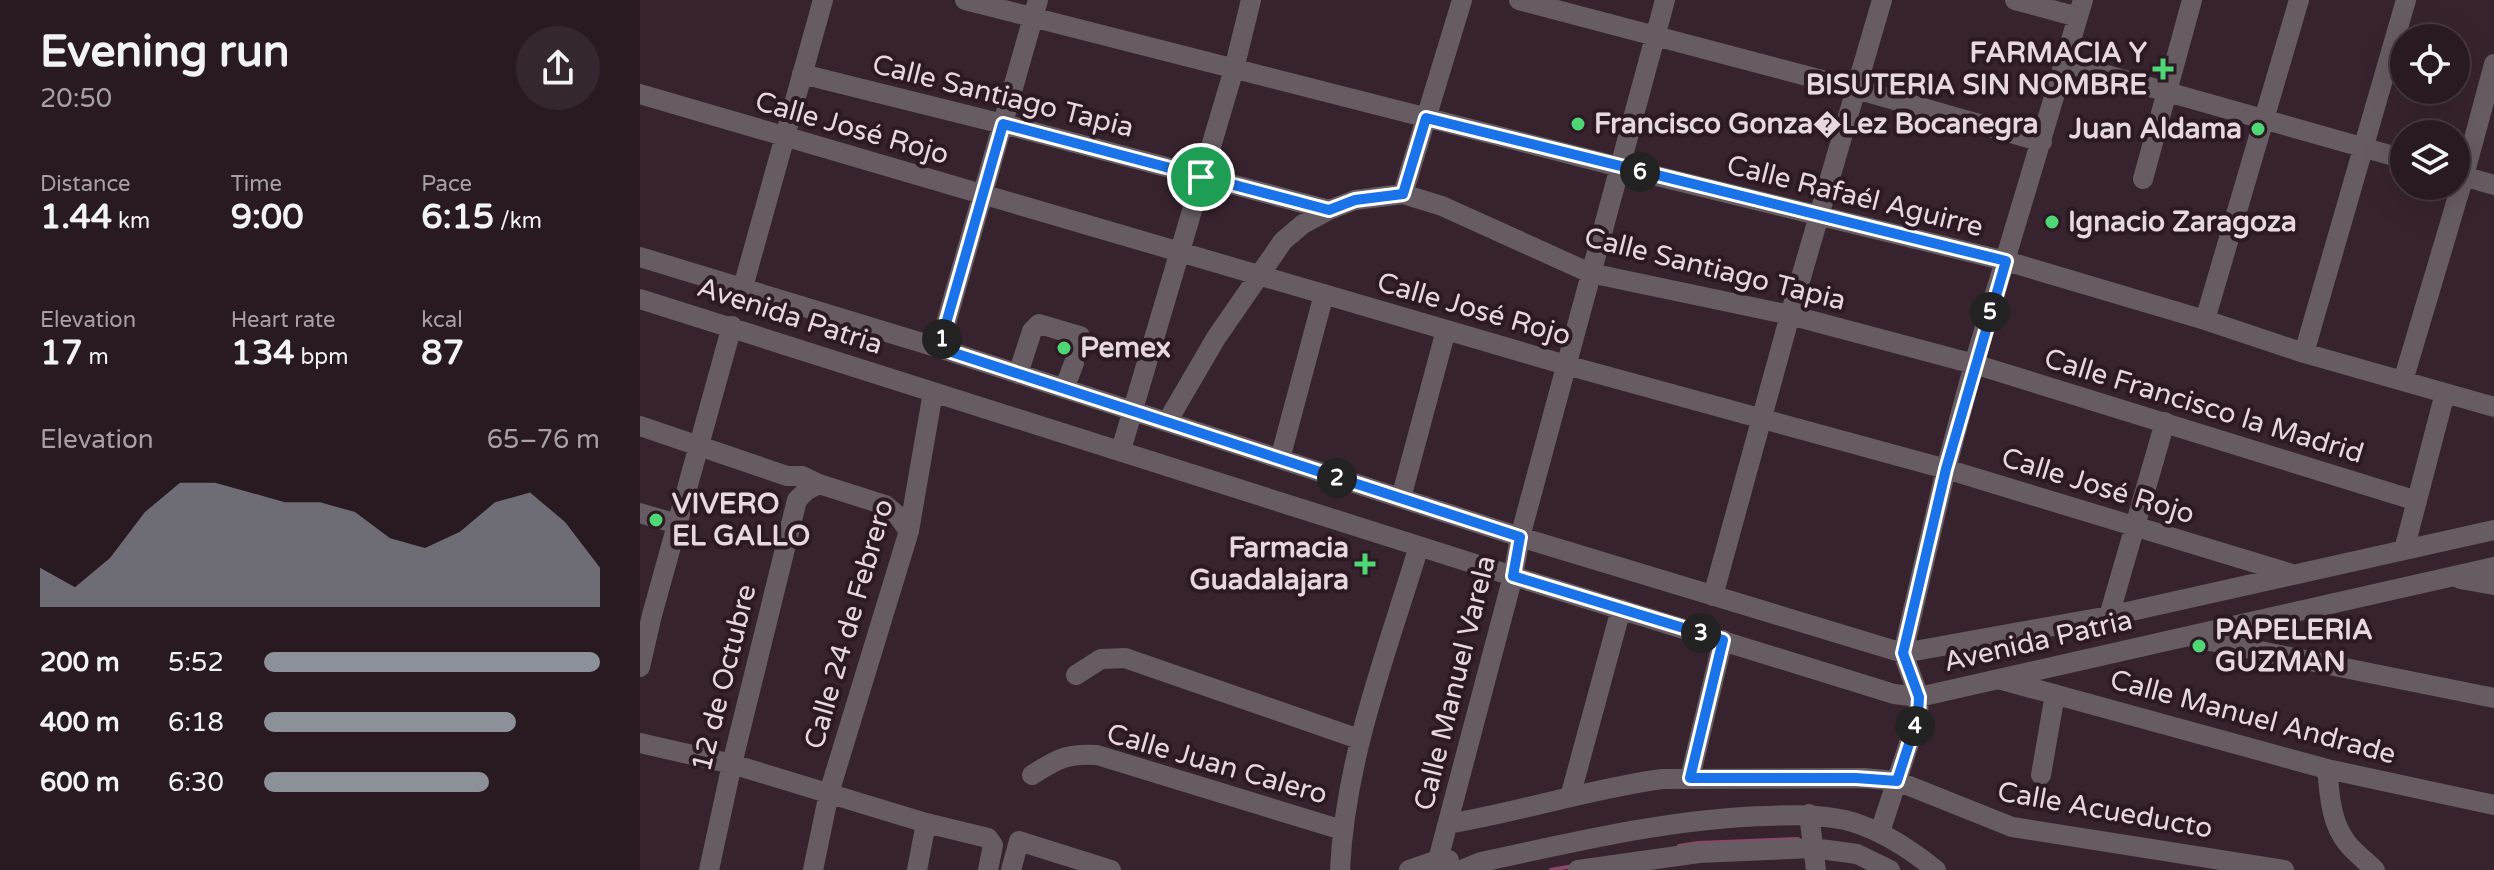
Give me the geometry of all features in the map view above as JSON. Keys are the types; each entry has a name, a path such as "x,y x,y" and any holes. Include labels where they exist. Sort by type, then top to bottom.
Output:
{"street":[{"path":"743,287 823,0"},
{"name":"Calle Rafaél Aguirre","path":"965,0 1035,9 1234,69 2006,261 2304,353 2494,407"},
{"path":"1121,450 1234,69 1251,0"},
{"path":"1167,422 1216,338 1283,241 1303,224 1329,210 1355,200 1403,194 1462,0"},
{"path":"1519,0 1856,89 2042,142"},
{"name":"Calle Manuel Varela","path":"1439,865 1513,576 1520,537 1665,0"},
{"path":"1713,596 1790,315 1882,0"},
{"path":"1880,832 1918,716 1919,697 1903,653 1946,469 1974,364 2081,8 2015,0"},
{"path":"2143,179 2192,0"},
{"path":"2205,320 2299,0"},
{"path":"2304,353 2406,0"},
{"path":"939,348 1035,9"},
{"path":"2065,63 2390,155"},
{"path":"2470,142 2494,64"},
{"name":"Calle Santiago Tapia","path":"802,74 1329,210"},
{"name":"Calle José Rojo","path":"640,94 1566,365 1946,469 2294,575"},
{"path":"2470,178 2494,185"},
{"name":"Calle Santiago Tapia","path":"1403,194 1442,206 1590,273 1790,315 1974,364"},
{"path":"2403,381 2453,200"},
{"name":"Avenida Patria","path":"640,257 939,348 1520,537 1903,653 2109,616 2494,530"},
{"path":"1280,459 1324,294"},
{"name":"Avenida Patria","path":"640,299 1894,694 1919,697 2494,567"},
{"path":"1018,374 1032,331 1039,324 1080,336 1082,342 1064,389"},
{"path":"640,667 646,614 677,524 732,326"},
{"path":"1401,498 1446,330"},
{"name":"Calle Francisco la Madrid","path":"1974,364 2417,501"},
{"name":"Calle 24 de Febrero","path":"813,870 829,793 909,531 933,392"},
{"path":"2404,550 2445,393"},
{"path":"2109,616 2165,422"},
{"path":"640,426 787,476 802,476 885,505 909,531"},
{"path":"787,476 797,500 819,484"},
{"path":"885,505 917,489"},
{"name":"12 de Octubre","path":"709,870 797,500"},
{"path":"640,513 677,524"},
{"path":"1340,870 1342,830 1359,739 1419,546"},
{"path":"2448,577 2494,585"},
{"path":"1570,797 1621,609"},
{"path":"2187,636 2494,698"},
{"path":"1690,778 1723,640"},
{"path":"1076,675 1101,659 1125,658 1359,739"},
{"name":"Calle Manuel Andrade","path":"1999,679 2327,769 2494,805"},
{"path":"2041,775 2055,694"},
{"path":"640,743 732,764 926,823 988,838 993,845 988,870"},
{"name":"Calle Juan Calero","path":"1032,775 1060,758 1079,754 1097,755 1342,830"},
{"path":"2327,769 2332,814 2337,825 2349,845 2375,870"},
{"name":"Calle Acueducto","path":"1448,824 1633,783 1690,778 1856,778 1897,781 2012,827 2284,870"},
{"path":"1409,870 1481,862 1665,824 1743,816 1812,833 1890,870"},
{"path":"1585,869 1699,862 1812,833 1846,820 1880,832 1936,870"},
{"path":"917,870 926,823"},
{"path":"1812,833 1816,870"},
{"path":"1011,870 1019,841 1108,870"},
{"path":"1461,870 1481,862"}],"waterway":[{"path":"1679,846 1798,839"},
{"path":"1551,870 1573,866"}],"place":[{"name":"FARMACIA Y BISUTERIA SIN NOMBRE","path":"2163,69"},
{"name":"Francisco Gonza�Lez Bocanegra","path":"1578,124"},
{"name":"Juan Aldama","path":"2258,129"},
{"name":"Ignacio Zaragoza","path":"2052,222"},
{"name":"Pemex","path":"1064,348"},
{"name":"VIVERO EL GALLO","path":"656,520"},
{"name":"Farmacia Guadalajara","path":"1365,564"},
{"name":"PAPELERIA GUZMAN","path":"2199,646"}],"route":[{"path":"1426,118 2006,261 1946,469 1903,653 1919,697 1918,716 1897,781 1856,778 1690,778 1723,640 1513,576 1520,537 939,348 1003,124 1201,177 1329,210 1355,200 1403,194 1426,118"}]}
